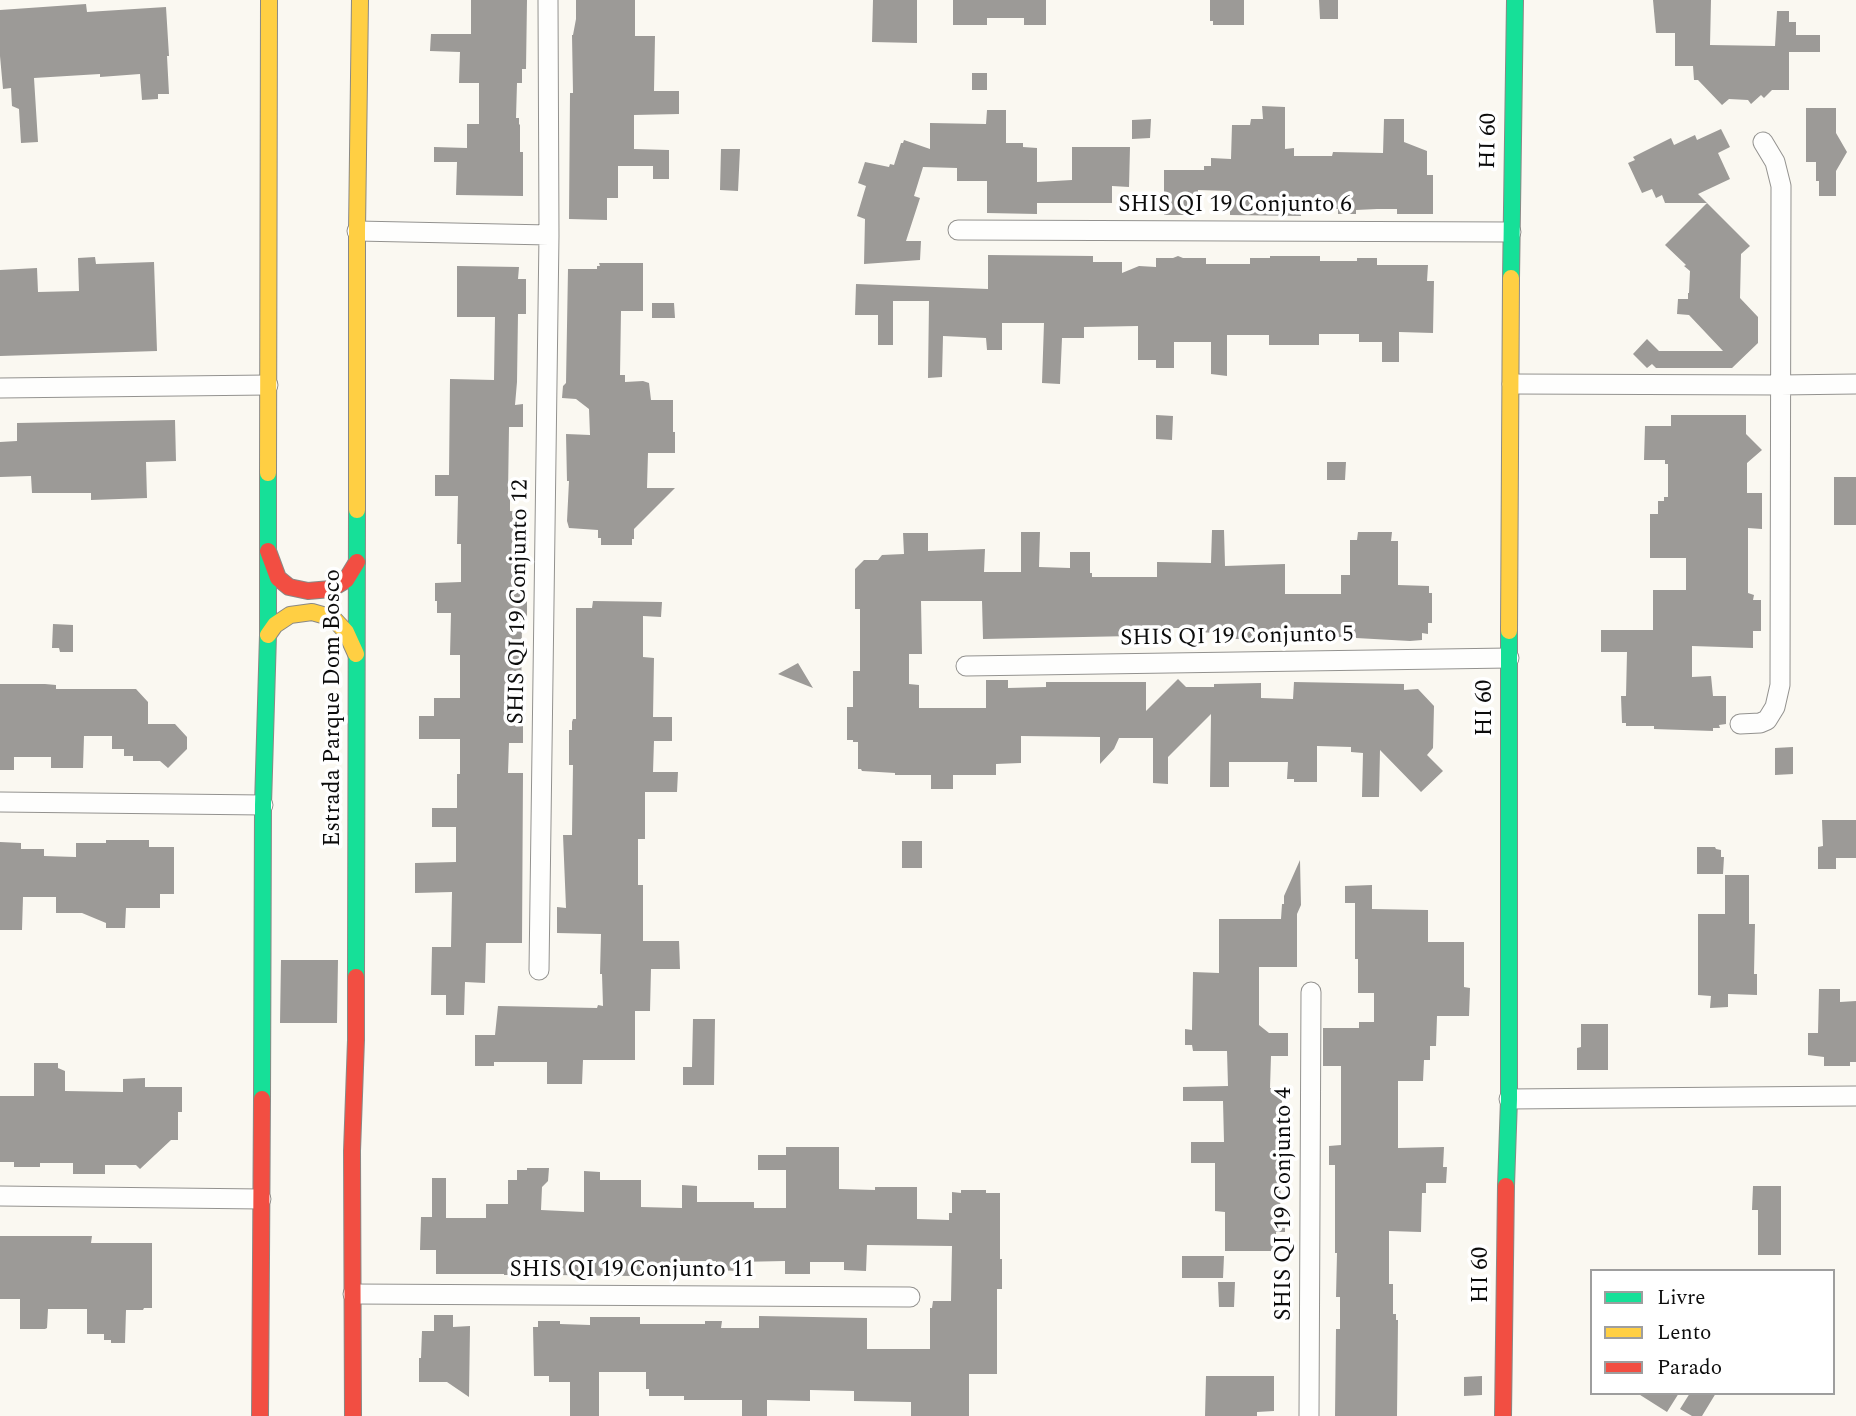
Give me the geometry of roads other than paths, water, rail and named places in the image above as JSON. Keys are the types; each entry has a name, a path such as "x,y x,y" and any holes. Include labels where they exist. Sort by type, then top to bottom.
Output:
{"main road":[{"path":"260,1416 263,805 268,635 269,0"},
{"name":"Estrada Parque Dom Bosco","path":"353,1416 352,1151 356,1040 357,231 360,0"},
{"name":"HI 60","path":"1503,1416 1508,1099 1511,232 1515,0"},
{"path":"268,550 278,578 289,587 307,591 331,589 338,585 346,580 357,562"},
{"path":"268,635 275,625 290,615 312,612 333,618 346,632 356,654"}],"street":[{"name":"SHIS QI 19 Conjunto 12","path":"540,970 549,235 548,0"},
{"path":"1740,724 1767,720 1775,706 1780,685 1781,186 1779,174 1763,142"},
{"name":"SHIS QI 19 Conjunto 6","path":"958,230 1511,232"},
{"path":"357,231 549,235"},
{"path":"1512,384 1856,384"},
{"path":"0,388 268,385"},
{"name":"SHIS QI 19 Conjunto 5","path":"966,666 1509,659"},
{"path":"0,802 263,805"},
{"name":"SHIS QI 19 Conjunto 4","path":"1309,1416 1311,992"},
{"path":"1508,1099 1856,1096"},
{"path":"0,1196 261,1199"},
{"name":"SHIS QI 19 Conjunto 11","path":"353,1294 910,1297"}]}
